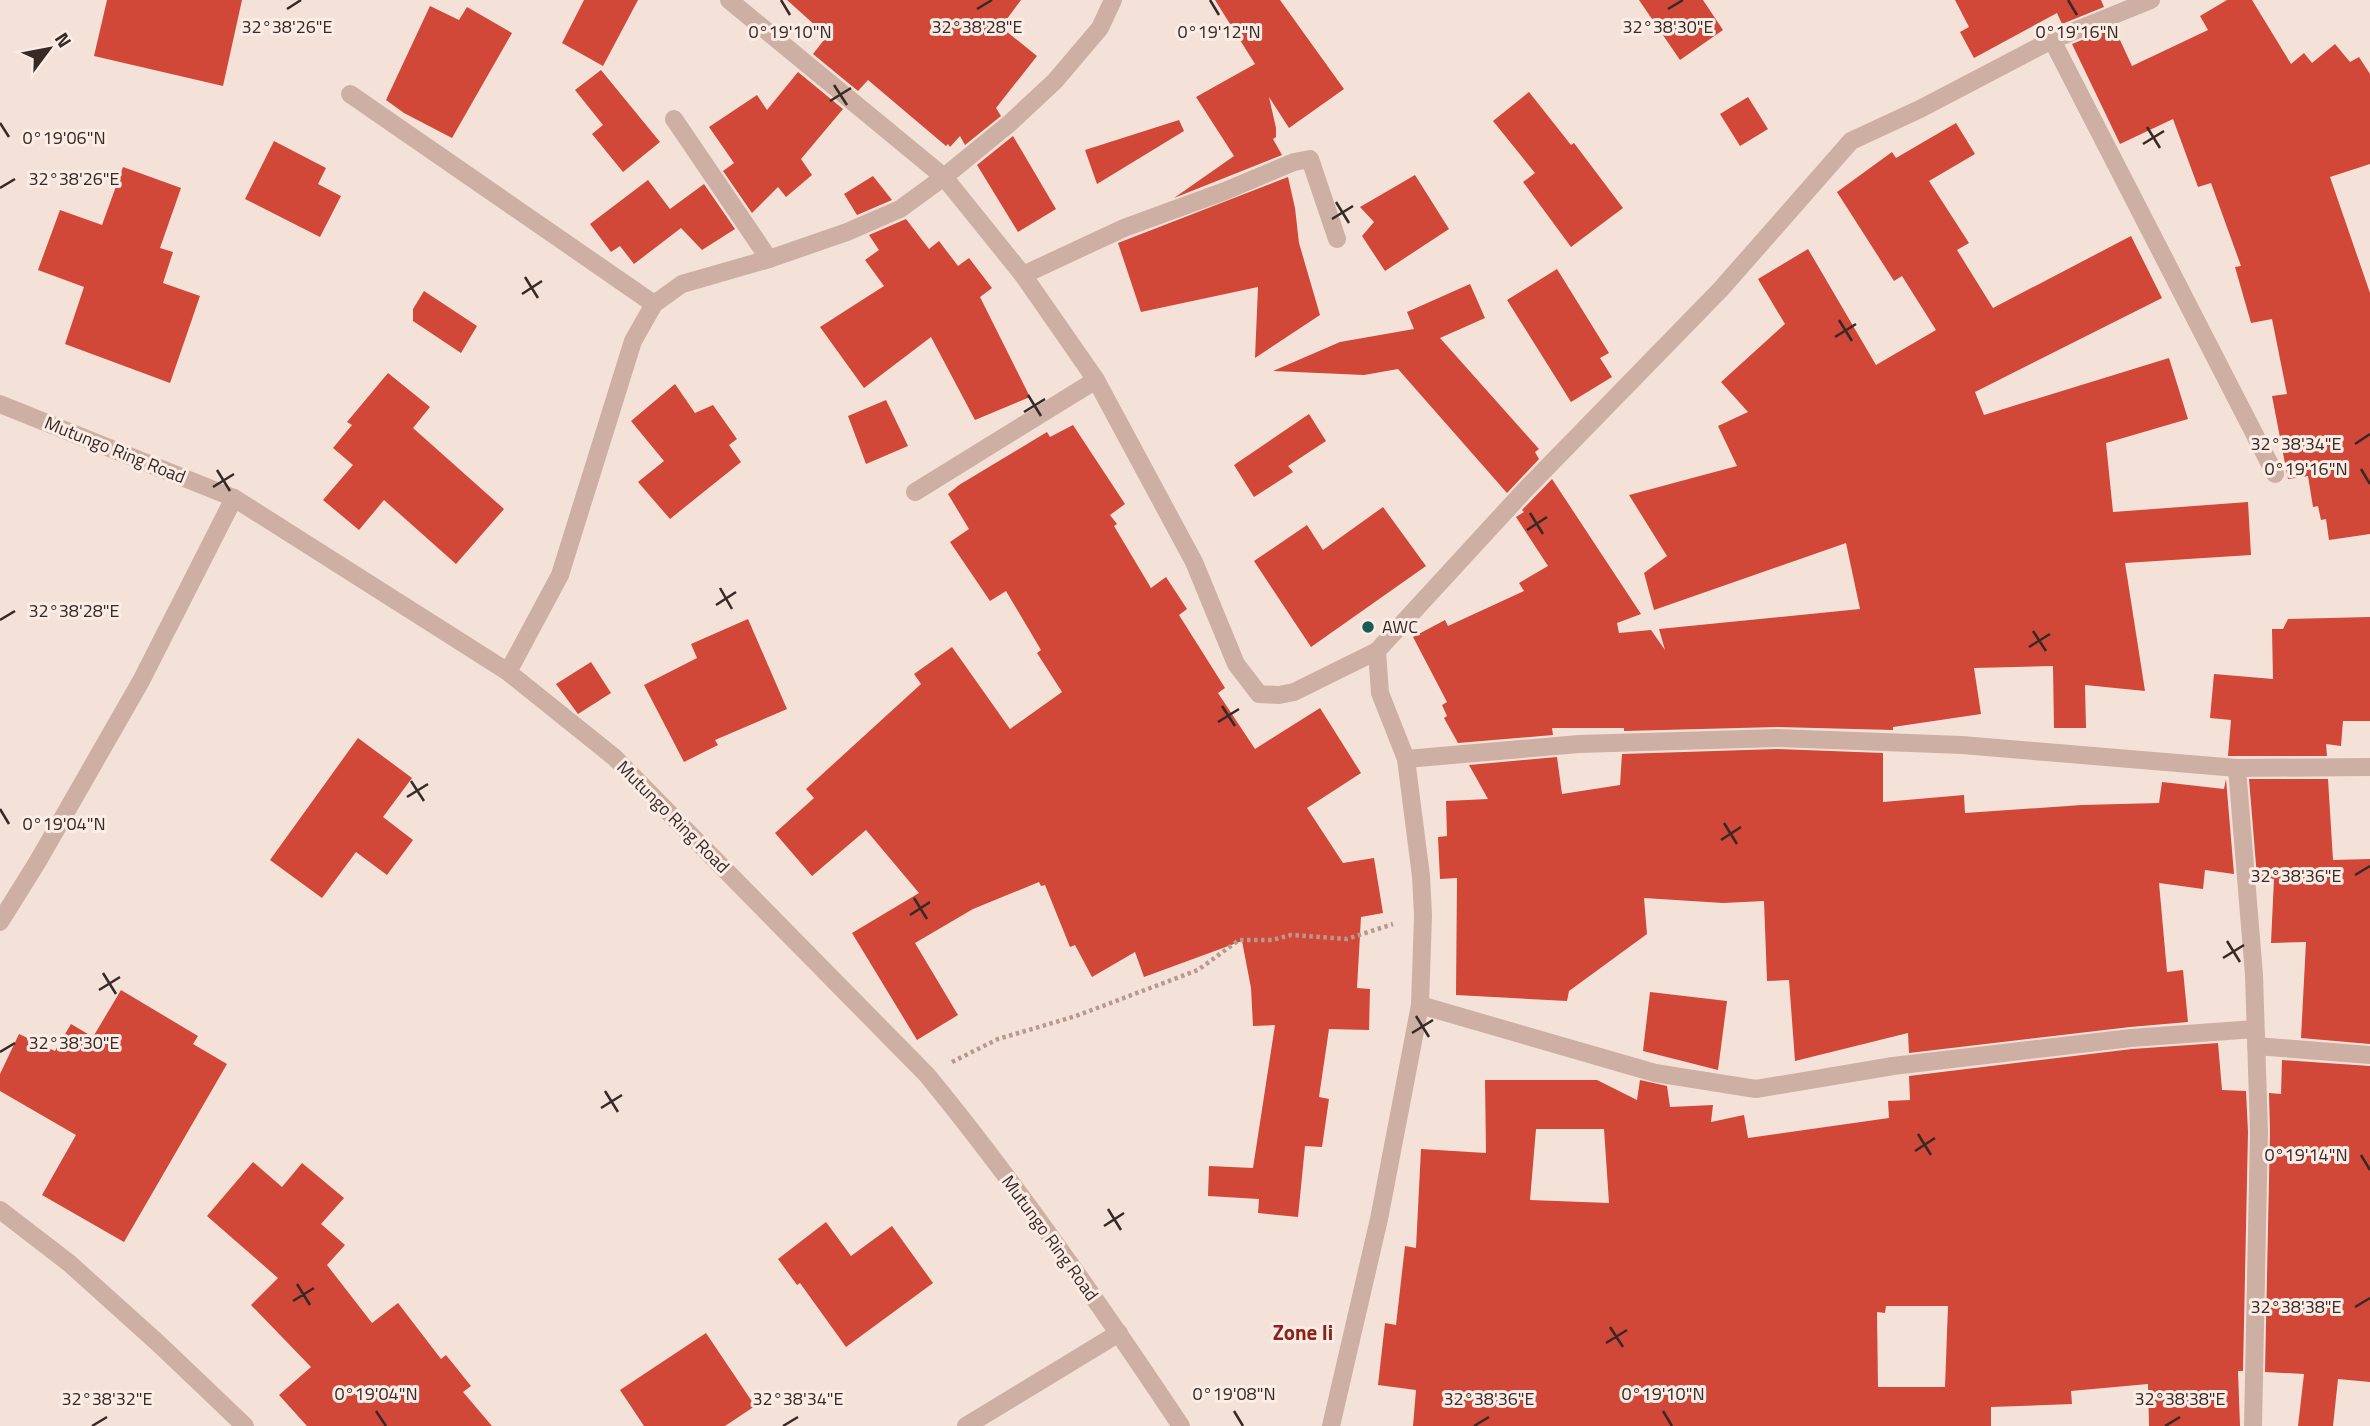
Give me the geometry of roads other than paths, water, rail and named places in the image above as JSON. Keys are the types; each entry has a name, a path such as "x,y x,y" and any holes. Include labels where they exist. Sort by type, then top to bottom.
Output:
{"street":[{"path":"729,0 944,177 1023,275 1096,380 1194,562 1236,664 1259,694 1279,695 1294,692 1377,651 1525,490 1721,289 1851,141 1920,109 2052,40 2151,0"},
{"path":"508,672 560,575 633,341 654,304 682,284 769,259 847,232 900,209 1010,123 1055,81 1100,27 1113,0"},
{"path":"2052,40 2275,474"},
{"path":"350,94 654,304"},
{"path":"674,119 769,259"},
{"path":"1023,275 1124,228 1294,162 1310,159 1337,239"},
{"path":"915,492 1096,380"},
{"name":"Mutungo Ring Road","path":"0,404 234,498 508,672 614,757 927,1075 965,1121 1119,1334 1181,1426"},
{"path":"0,922 141,681 234,498"},
{"path":"1331,1426 1379,1219 1420,1005 1423,915 1421,876 1406,759 1380,693 1377,651"},
{"path":"1406,759 1579,744 1777,738 1962,745 2237,768 2370,767"},
{"path":"2237,768 2254,975 2259,1132 2253,1426"},
{"path":"1420,1005 1655,1073 1756,1089 1893,1066 2131,1038 2255,1037 2370,1055"},
{"path":"0,1210 69,1263 245,1426"},
{"path":"967,1426 1119,1334"}],"place":[{"name":"AWC","path":"1368,627"}],"district":[{"name":"Zone Ii","path":"1303,1333"}]}
